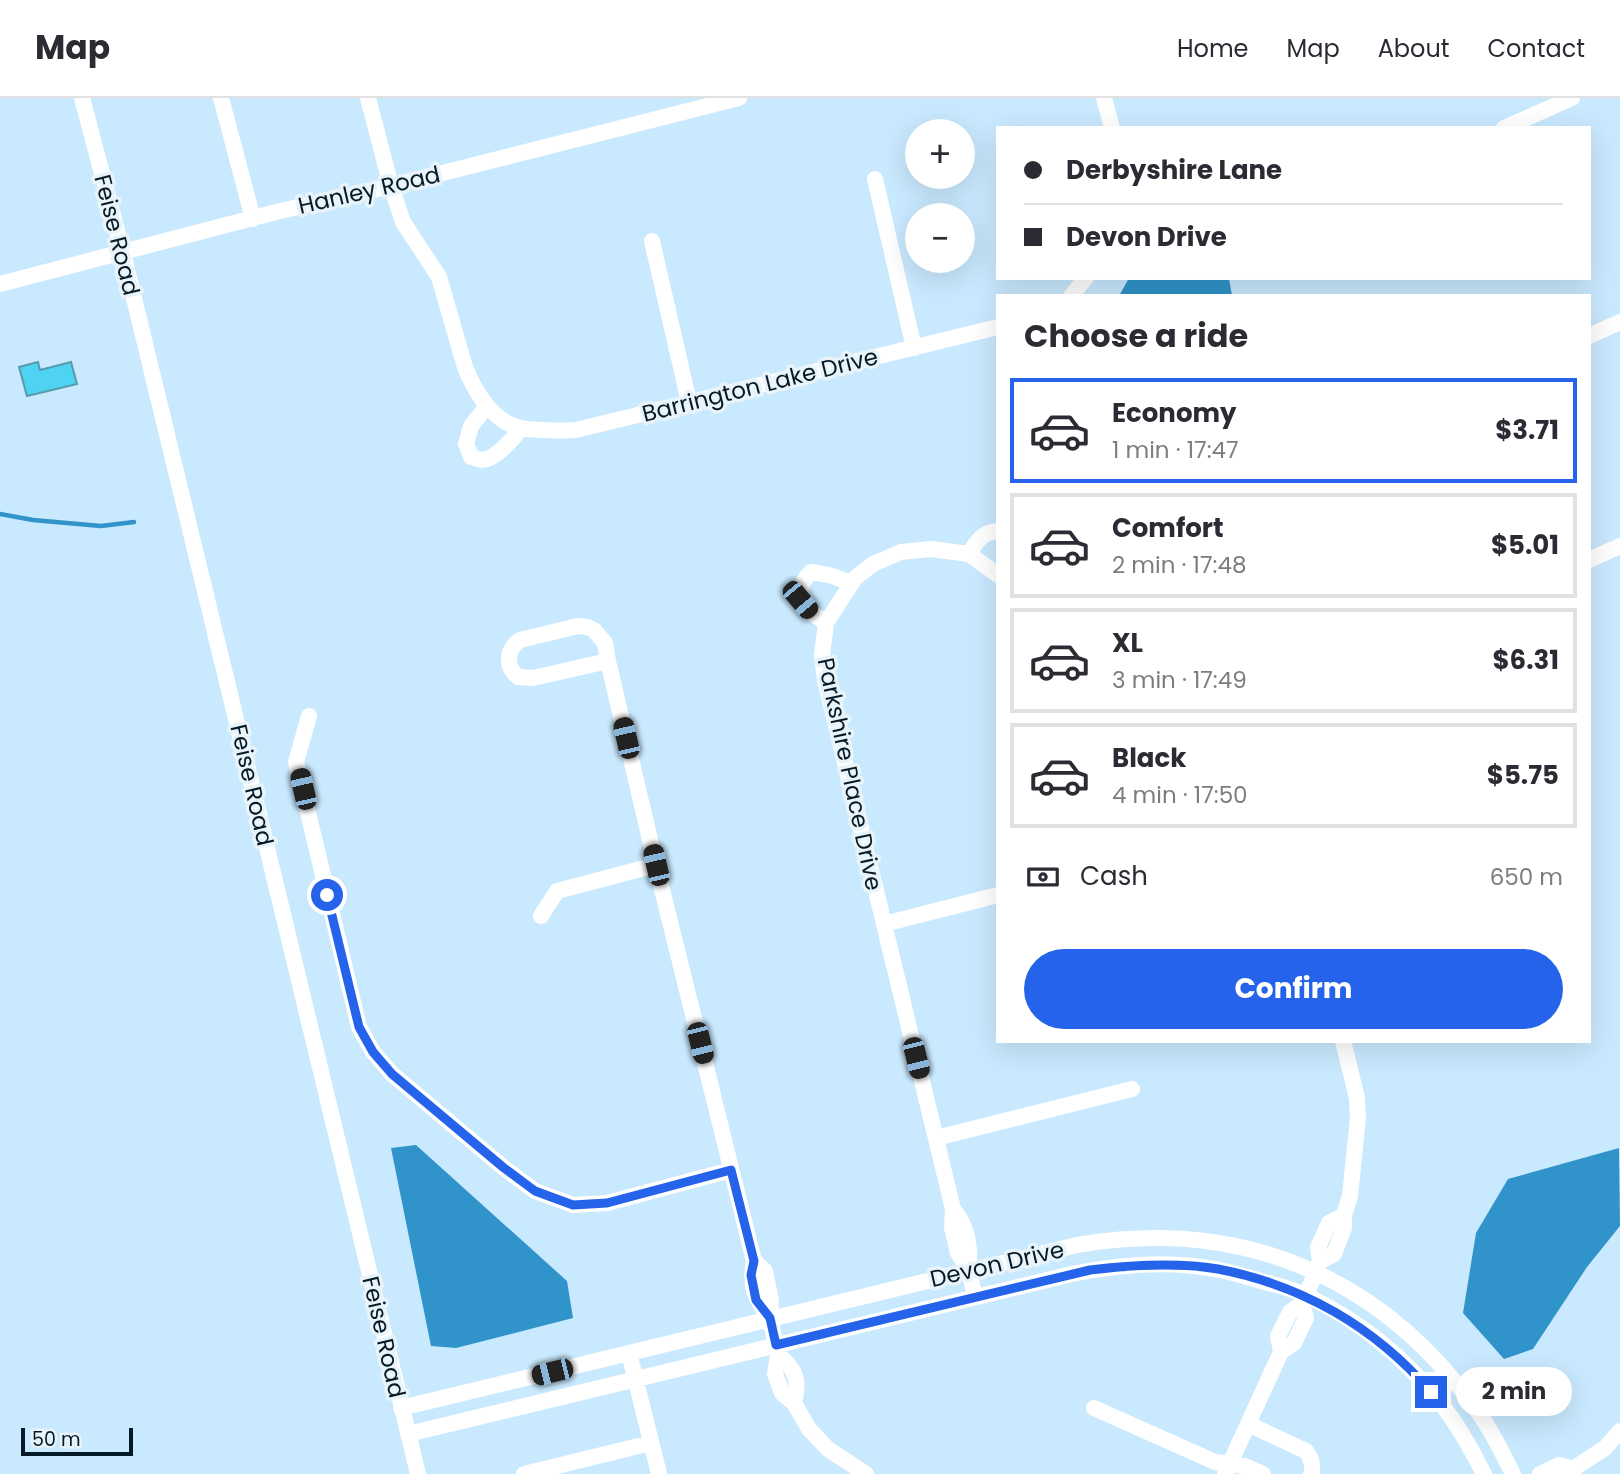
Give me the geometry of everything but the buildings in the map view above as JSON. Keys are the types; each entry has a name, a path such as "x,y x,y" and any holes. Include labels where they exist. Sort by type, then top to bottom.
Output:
{"street":[{"name":"Feise Road","path":"82,98 123,253 229,686 418,1474"},
{"path":"221,98 253,219"},
{"name":"Barrington Lake Drive","path":"368,98 403,222 439,277 471,382 487,406 508,423 522,428 576,430 996,328"},
{"name":"Hanley Road","path":"0,284 739,98"},
{"path":"1104,98 1111,126"},
{"path":"1509,126 1573,98"},
{"path":"875,179 914,348"},
{"path":"652,241 689,402"},
{"path":"1073,294 1084,280"},
{"path":"1591,335 1620,322"},
{"path":"487,406 471,426 466,444 471,457 489,459 503,449 522,428"},
{"path":"969,554 985,533 996,531"},
{"path":"1591,559 1620,546"},
{"name":"Parkshire Place Drive","path":"975,1297 969,1271 970,1250 963,1220 953,1209 825,680 822,655 826,623 855,578 873,564 901,552 932,549 969,554 996,574"},
{"name":"Parkshire Place Drive","path":"826,623 811,613 800,600 800,586 805,578 811,572 852,583"},
{"path":"608,662 533,678 518,677 510,668 509,652 520,640 578,626 594,629 605,643 656,865 754,1261 765,1271 771,1300 770,1318 777,1350 790,1363 798,1388 794,1403 810,1429 828,1449 866,1474"},
{"path":"309,716 296,762 299,775 359,1027 373,1052 392,1074 535,1191 573,1205 607,1203 731,1170"},
{"path":"541,916 557,891 656,865"},
{"path":"884,924 996,896"},
{"path":"1227,1469 1281,1352 1278,1336 1290,1312 1304,1300 1318,1266 1318,1247 1329,1223 1345,1216 1350,1196 1358,1117 1357,1098 1343,1043"},
{"path":"936,1138 1132,1089"},
{"name":"Devon Drive","path":"401,1408 1077,1245 1146,1238 1200,1240 1298,1264 1318,1266 1395,1322 1441,1365 1475,1407 1513,1474"},
{"name":"Devon Drive","path":"408,1434 635,1379 777,1350 975,1297 1090,1270 1163,1265 1218,1269 1281,1286 1371,1336 1415,1374 1449,1414 1484,1474"},
{"path":"629,1353 659,1474"},
{"path":"1094,1408 1227,1469 1245,1466 1263,1474"},
{"path":"1248,1424 1306,1451 1311,1459 1311,1474"},
{"path":"1541,1474 1559,1465 1571,1471 1605,1448 1620,1431"},
{"path":"524,1474 651,1443"}],"water":[{"path":"1128,280 1229,280 1232,294 1120,294"},
{"path":"416,1145 567,1281 573,1318 456,1348 431,1346 391,1148"},
{"path":"1619,1148 1620,1226 1587,1267 1533,1349 1504,1359 1463,1313 1476,1233 1508,1179"}],"waterway":[{"path":"0,514 101,526 134,522"}],"route":[{"path":"327,895 359,1027 373,1052 392,1074 535,1191 573,1205 607,1203 731,1170 754,1261 751,1275 756,1300 770,1318 776,1345 1090,1270 1163,1265 1198,1267 1237,1274 1306,1296 1386,1347 1431,1392"}]}
